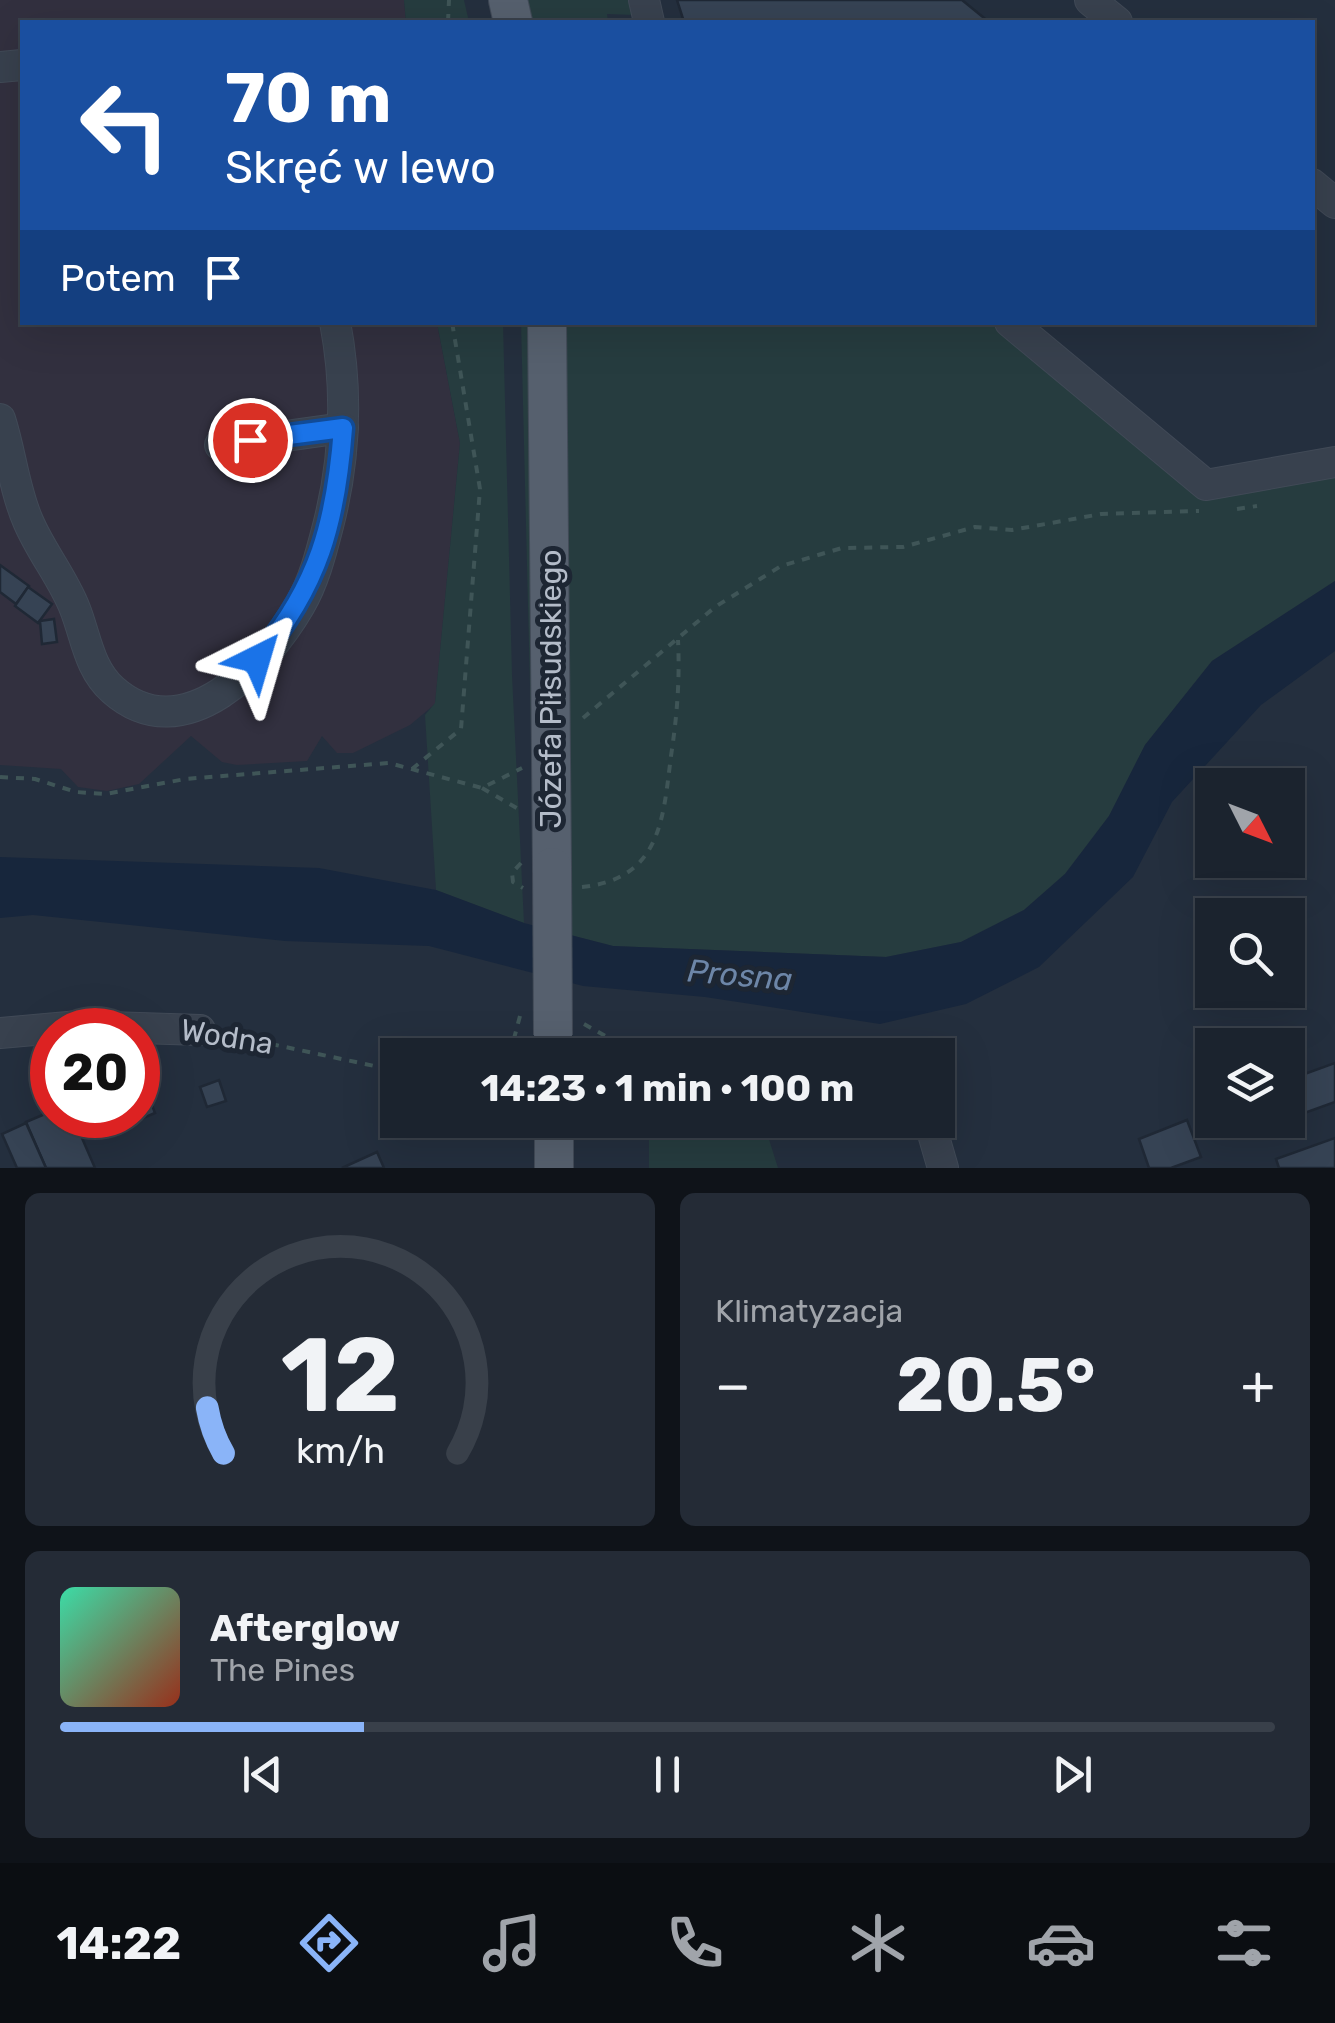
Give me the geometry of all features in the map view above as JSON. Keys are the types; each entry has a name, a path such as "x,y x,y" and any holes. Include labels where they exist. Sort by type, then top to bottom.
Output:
{"main road":[{"name":"Józefa Piłsudskiego","path":"547,325 551,749 547,877 553,1038"},
{"path":"543,1138 554,1168"}],"street":[{"path":"1090,0 1115,20"},
{"path":"1315,186 1335,203"},
{"path":"0,419 29,522 67,591 98,672 133,703 173,711 198,708 219,697 257,659 301,603 329,523 343,428 343,372 335,325"},
{"path":"1014,325 1206,484 1335,462"},
{"path":"220,445 343,428"},
{"name":"Wodna","path":"0,1033 78,1026 200,1030"},
{"path":"934,1138 942,1168"}],"path":[{"path":"412,769 462,729 474,607 480,489 453,325"},
{"path":"482,788 551,749 715,607 764,576 842,548 903,547 975,528 1012,530 1101,514 1202,511 1206,484"},
{"path":"547,877 621,878 640,863 662,828 681,692 678,640"},
{"path":"0,778 35,779 76,792 106,794 184,780 389,763 482,788 524,813"},
{"name":"Wodna","path":"200,1030 380,1067"}],"shaded area":[{"path":"0,0 404,0 406,20 20,20 20,325 437,325 460,443 435,704 410,725 353,753 337,753 322,736 307,761 237,765 222,762 191,736 139,784 107,791 78,787 61,769 0,765"}],"green space":[{"path":"404,0 464,0 469,20 406,20"},
{"path":"524,0 632,0 635,15 607,14 608,20 529,20"},
{"path":"437,325 503,325 512,675 524,923 436,890 425,715 435,703 460,443"},
{"path":"521,325 533,325 534,848"},
{"path":"561,325 992,325 1204,498 1335,474 1335,581 1212,661 1145,745 1109,816 1065,874 1024,910 961,942 886,957 613,946 570,935"},
{"path":"649,1138 769,1138 778,1168 649,1168"}],"water":[{"name":"Prosna","path":"1335,581 1335,651 1261,705 1203,768 1195,768 1195,777 1172,802 1133,877 1039,967 966,1004 880,1024 705,997 583,986 429,946 285,941 33,915 0,918 0,857 319,868 436,890 524,923 613,946 886,957 961,942 1024,910 1065,874 1109,816 1145,745 1212,661"}],"building":[{"path":"677,0 962,0 987,20 683,20"},
{"path":"0,565 29,586 16,604 0,592"},
{"path":"28,587 52,604 38,623 15,606"},
{"path":"54,619 57,642 42,644 40,621"},
{"path":"1335,1063 1335,1102 1305,1113 1305,1074"},
{"path":"219,1080 226,1101 207,1107 200,1087"},
{"path":"1187,1120 1201,1157 1171,1168 1149,1168 1139,1139"},
{"path":"26,1123 46,1168 17,1168 2,1134"},
{"path":"33,1138 82,1138 95,1168 46,1168"},
{"path":"1335,1138 1335,1168 1279,1168 1276,1159"},
{"path":"377,1152 384,1168 342,1168"}],"route":[{"path":"250,440 343,428 336,488 318,562 301,603 257,659"}]}
